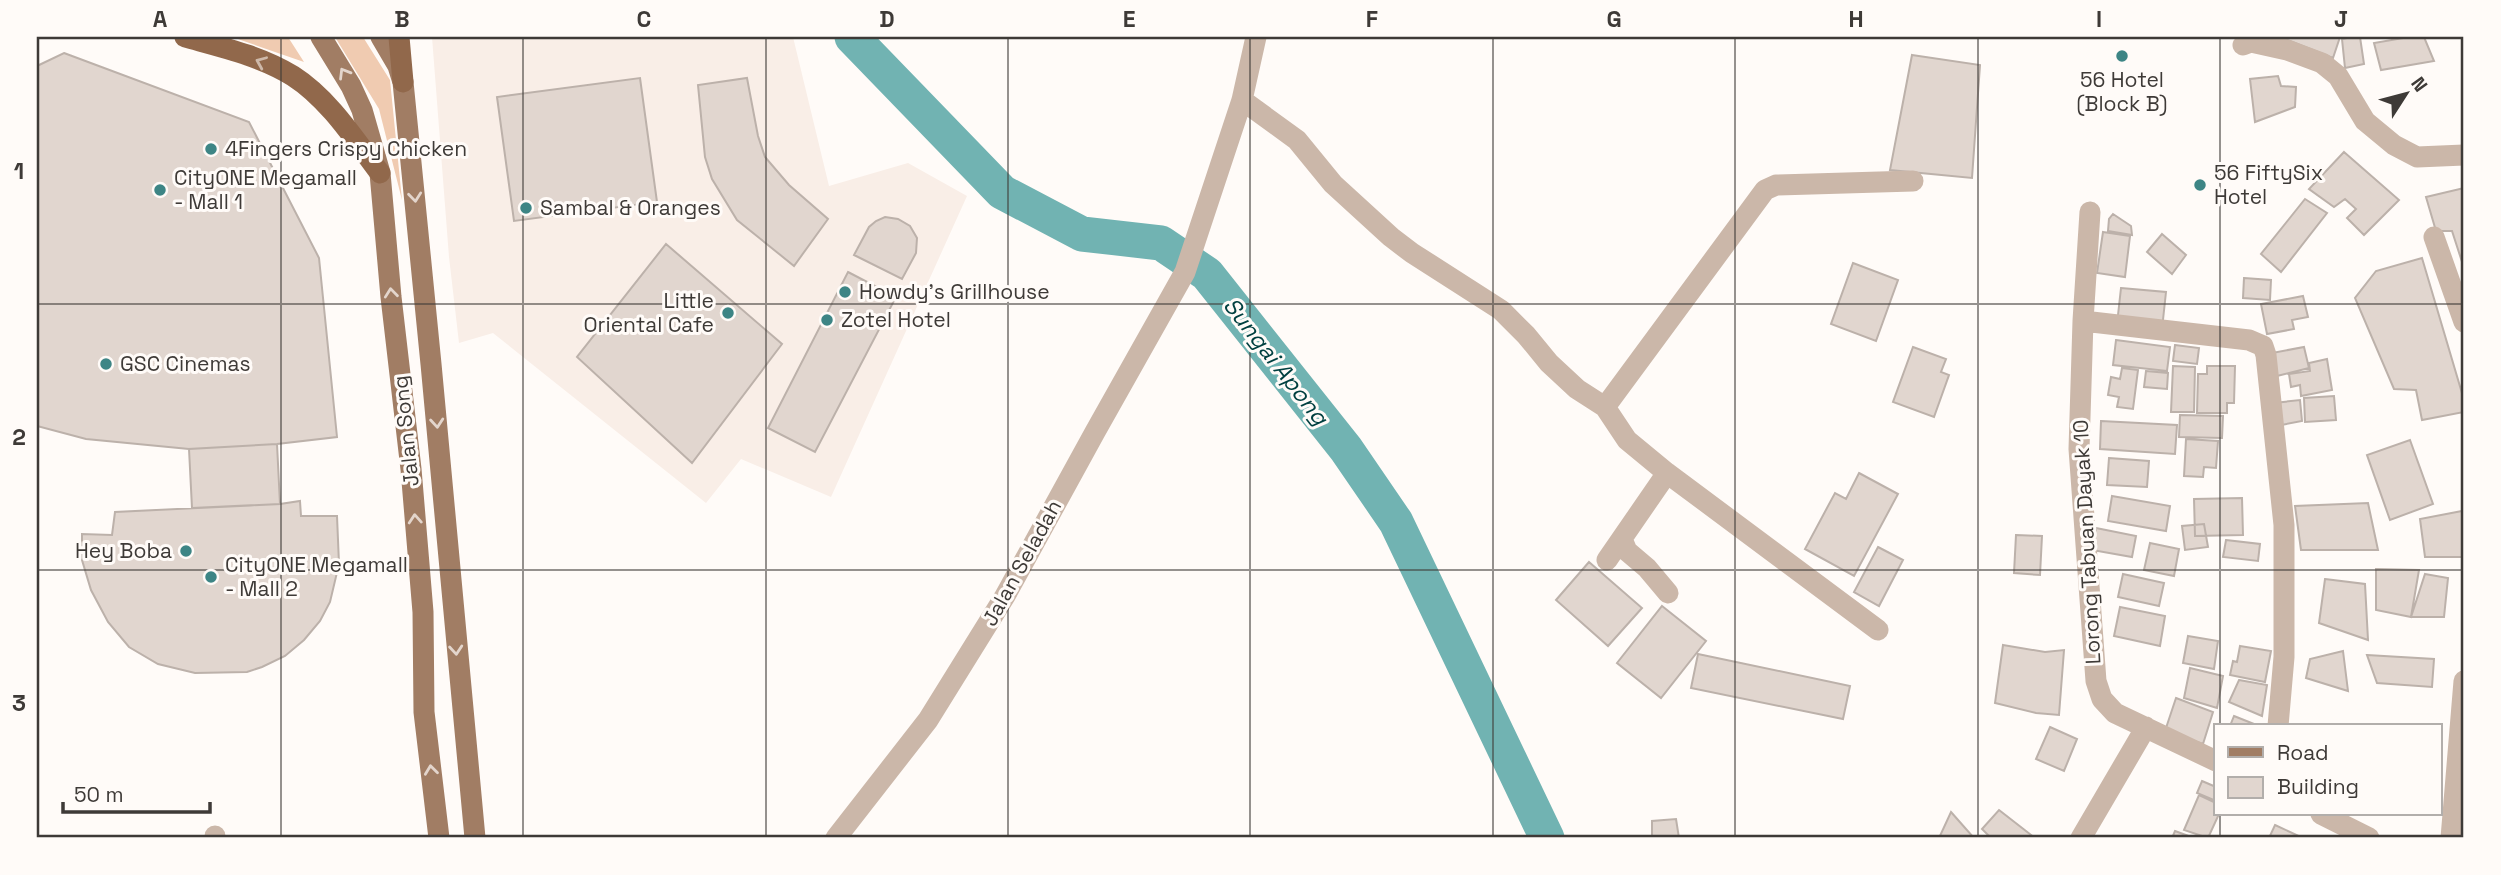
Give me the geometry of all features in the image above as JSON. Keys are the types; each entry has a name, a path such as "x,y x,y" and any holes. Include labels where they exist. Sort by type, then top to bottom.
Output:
{"highway":[{"path":"186,37 232,50 293,77 332,113 380,173"},
{"path":"399,37 403,82"}],"main road":[{"name":"Jalan Song","path":"321,37 352,86 362,110 380,173 411,469 423,612 424,712 439,838"},
{"name":"Jalan Song","path":"381,37 398,66 403,82 475,838"}],"street":[{"name":"Jalan Seladah","path":"836,838 928,720 1005,596 1189,263 1242,100 1256,37"},
{"path":"2242,45 2251,42 2287,50 2322,63 2338,76 2371,127 2394,145 2417,157 2464,155"},
{"path":"1242,100 1297,140 1333,184 1391,237 1500,310 1577,389 1605,407 1627,440 1667,473 1878,630"},
{"path":"1605,407 1765,190 1776,185 1913,181"},
{"name":"Lorong Tabuan Dayak 10","path":"2090,212 2082,321 2079,449 2096,681 2102,699 2115,713 2214,760"},
{"path":"2434,237 2464,322"},
{"path":"2082,321 2249,340 2263,346 2284,525 2284,657 2278,724"},
{"path":"1607,559 1667,473"},
{"path":"1622,539 1627,551 1647,568 1668,593"},
{"path":"2451,838 2464,681"},
{"path":"2081,838 2146,727"},
{"path":"2325,816 2369,838"}],"shaded area":[{"path":"232,37 288,37 304,62"},
{"path":"335,37 363,37 390,80 402,200 379,109"},
{"path":"432,37 793,37 829,186 908,163 967,196 831,497 741,459 706,503 493,333 459,343 449,257"}],"building":[{"path":"2280,37 2340,37 2333,58"},
{"path":"2360,37 2364,64 2345,68 2342,39"},
{"path":"2424,37 2434,61 2381,70 2374,43"},
{"name":"CityONE Megamall - Mall 1","path":"64,53 249,122 319,258 337,437 277,444 189,449 86,439 37,426 37,66"},
{"path":"1912,55 1980,65 1972,178 1890,170"},
{"path":"2278,76 2281,86 2296,87 2295,107 2255,122 2250,79"},
{"path":"640,78 657,202 514,221 497,97"},
{"path":"747,78 758,136 765,157 789,185 828,219 794,266 737,220 712,179 705,157 698,85"},
{"path":"2344,152 2399,200 2364,235 2347,218 2356,209 2345,199 2334,207 2309,189"},
{"path":"2464,188 2464,268 2452,231 2436,231 2426,197"},
{"path":"2305,199 2327,213 2281,272 2261,254"},
{"path":"2113,214 2131,226 2132,235 2108,231 2109,219"},
{"path":"885,217 898,219 910,226 917,238 916,253 902,279 854,255 869,227"},
{"path":"2103,232 2130,236 2125,277 2097,273"},
{"path":"2162,234 2186,255 2172,274 2147,252"},
{"path":"666,244 782,344 692,463 577,357"},
{"path":"2422,258 2464,400 2464,412 2422,420 2416,390 2394,389 2355,298 2376,271"},
{"path":"1853,263 1898,280 1876,341 1831,324"},
{"path":"848,272 896,297 815,452 768,428"},
{"path":"2244,278 2271,280 2270,300 2243,298"},
{"path":"2121,288 2166,292 2162,329 2117,324"},
{"path":"2303,296 2308,317 2292,320 2294,329 2267,334 2261,304"},
{"path":"2116,340 2170,347 2167,371 2113,365"},
{"path":"2175,345 2199,348 2197,364 2173,361"},
{"path":"1913,347 1946,359 1941,372 1949,375 1934,417 1893,402"},
{"path":"2304,347 2309,368 2277,376 2272,353"},
{"path":"2327,359 2332,390 2301,396 2300,385 2291,387 2289,374 2310,371 2309,363"},
{"path":"2173,366 2195,367 2194,412 2171,412"},
{"path":"2207,366 2235,366 2234,403 2227,403 2227,413 2197,413 2198,374 2207,374"},
{"path":"2122,368 2138,370 2133,409 2117,407 2119,397 2108,395 2111,377 2120,379"},
{"path":"2146,371 2168,373 2167,389 2144,387"},
{"path":"2334,396 2336,420 2305,422 2304,398"},
{"path":"2300,400 2302,421 2276,426 2274,403"},
{"path":"2180,415 2223,416 2222,438 2179,437"},
{"path":"2101,421 2177,425 2175,454 2100,449"},
{"path":"2186,439 2218,441 2216,468 2204,467 2203,477 2184,476"},
{"path":"2410,440 2433,504 2390,520 2367,455"},
{"path":"277,444 280,504 192,508 189,449"},
{"path":"2109,458 2149,461 2147,487 2107,485"},
{"path":"1859,473 1898,494 1854,576 1805,549 1835,493 1846,499"},
{"path":"2112,496 2170,506 2166,531 2108,521"},
{"path":"2242,498 2243,535 2195,536 2194,499"},
{"name":"CityONE Megamall - Mall 2","path":"300,501 301,516 337,516 339,564 330,602 320,621 304,640 285,656 262,667 247,672 195,673 158,664 129,647 108,622 91,590 82,560 82,534 112,535 115,512"},
{"path":"2368,503 2378,550 2301,550 2295,506"},
{"path":"2462,511 2464,557 2425,557 2420,519"},
{"path":"2204,524 2208,547 2185,550 2182,526"},
{"path":"2096,528 2136,536 2132,557 2092,550"},
{"path":"2016,535 2042,536 2040,575 2014,573"},
{"path":"2226,540 2260,544 2258,561 2223,557"},
{"path":"2150,543 2179,549 2174,576 2144,570"},
{"path":"1878,547 1903,560 1879,606 1854,592"},
{"path":"1589,562 1642,608 1608,646 1556,600"},
{"path":"2376,569 2419,570 2411,617 2376,610"},
{"path":"2123,574 2164,583 2159,606 2118,597"},
{"path":"2425,574 2448,578 2444,617 2411,617"},
{"path":"2325,579 2365,584 2368,640 2319,623"},
{"path":"1662,606 1706,641 1661,698 1617,663"},
{"path":"2120,607 2165,616 2160,646 2114,636"},
{"path":"2188,636 2218,641 2214,669 2183,663"},
{"path":"2003,645 2045,652 2064,650 2059,715 2036,713 1995,703"},
{"path":"2240,646 2271,651 2265,682 2230,675 2233,661 2237,662"},
{"path":"2343,651 2348,691 2306,678 2310,659"},
{"path":"1698,654 1850,686 1843,719 1691,688"},
{"path":"2367,655 2434,659 2432,687 2377,683"},
{"path":"2190,668 2223,676 2217,708 2184,698"},
{"path":"2239,680 2267,685 2262,716 2229,702"},
{"path":"2176,698 2213,712 2203,744 2165,731"},
{"path":"2234,716 2254,724 2231,724"},
{"path":"2050,727 2077,739 2064,771 2036,759"},
{"path":"2202,781 2214,786 2214,800 2197,793"},
{"path":"2199,795 2214,802 2214,816 2218,816 2208,838 2184,830"},
{"path":"1999,810 2035,838 1991,838 1982,829"},
{"path":"1951,812 1974,838 1939,838"},
{"path":"1676,819 1679,838 1652,838 1652,821"},
{"path":"2275,825 2301,837 2269,838"},
{"path":"2175,831 2194,838 2172,838"}],"waterway":[{"name":"Sungai Apong","path":"852,37 1002,192 1082,234 1161,243 1207,274 1346,449 1396,522 1547,838"}],"place":[{"name":"56 Hotel (Block B)","path":"2122,56"},
{"name":"4Fingers Crispy Chicken","path":"211,149"},
{"name":"56 FiftySix Hotel","path":"2200,185"},
{"name":"CityONE Megamall - Mall 1","path":"160,190"},
{"name":"Sambal & Oranges","path":"526,208"},
{"name":"Howdy's Grillhouse","path":"845,292"},
{"name":"Little Oriental Cafe","path":"728,313"},
{"name":"Zotel Hotel","path":"827,320"},
{"name":"GSC Cinemas","path":"106,364"},
{"name":"Hey Boba","path":"186,551"},
{"name":"CityONE Megamall - Mall 2","path":"211,577"}]}
